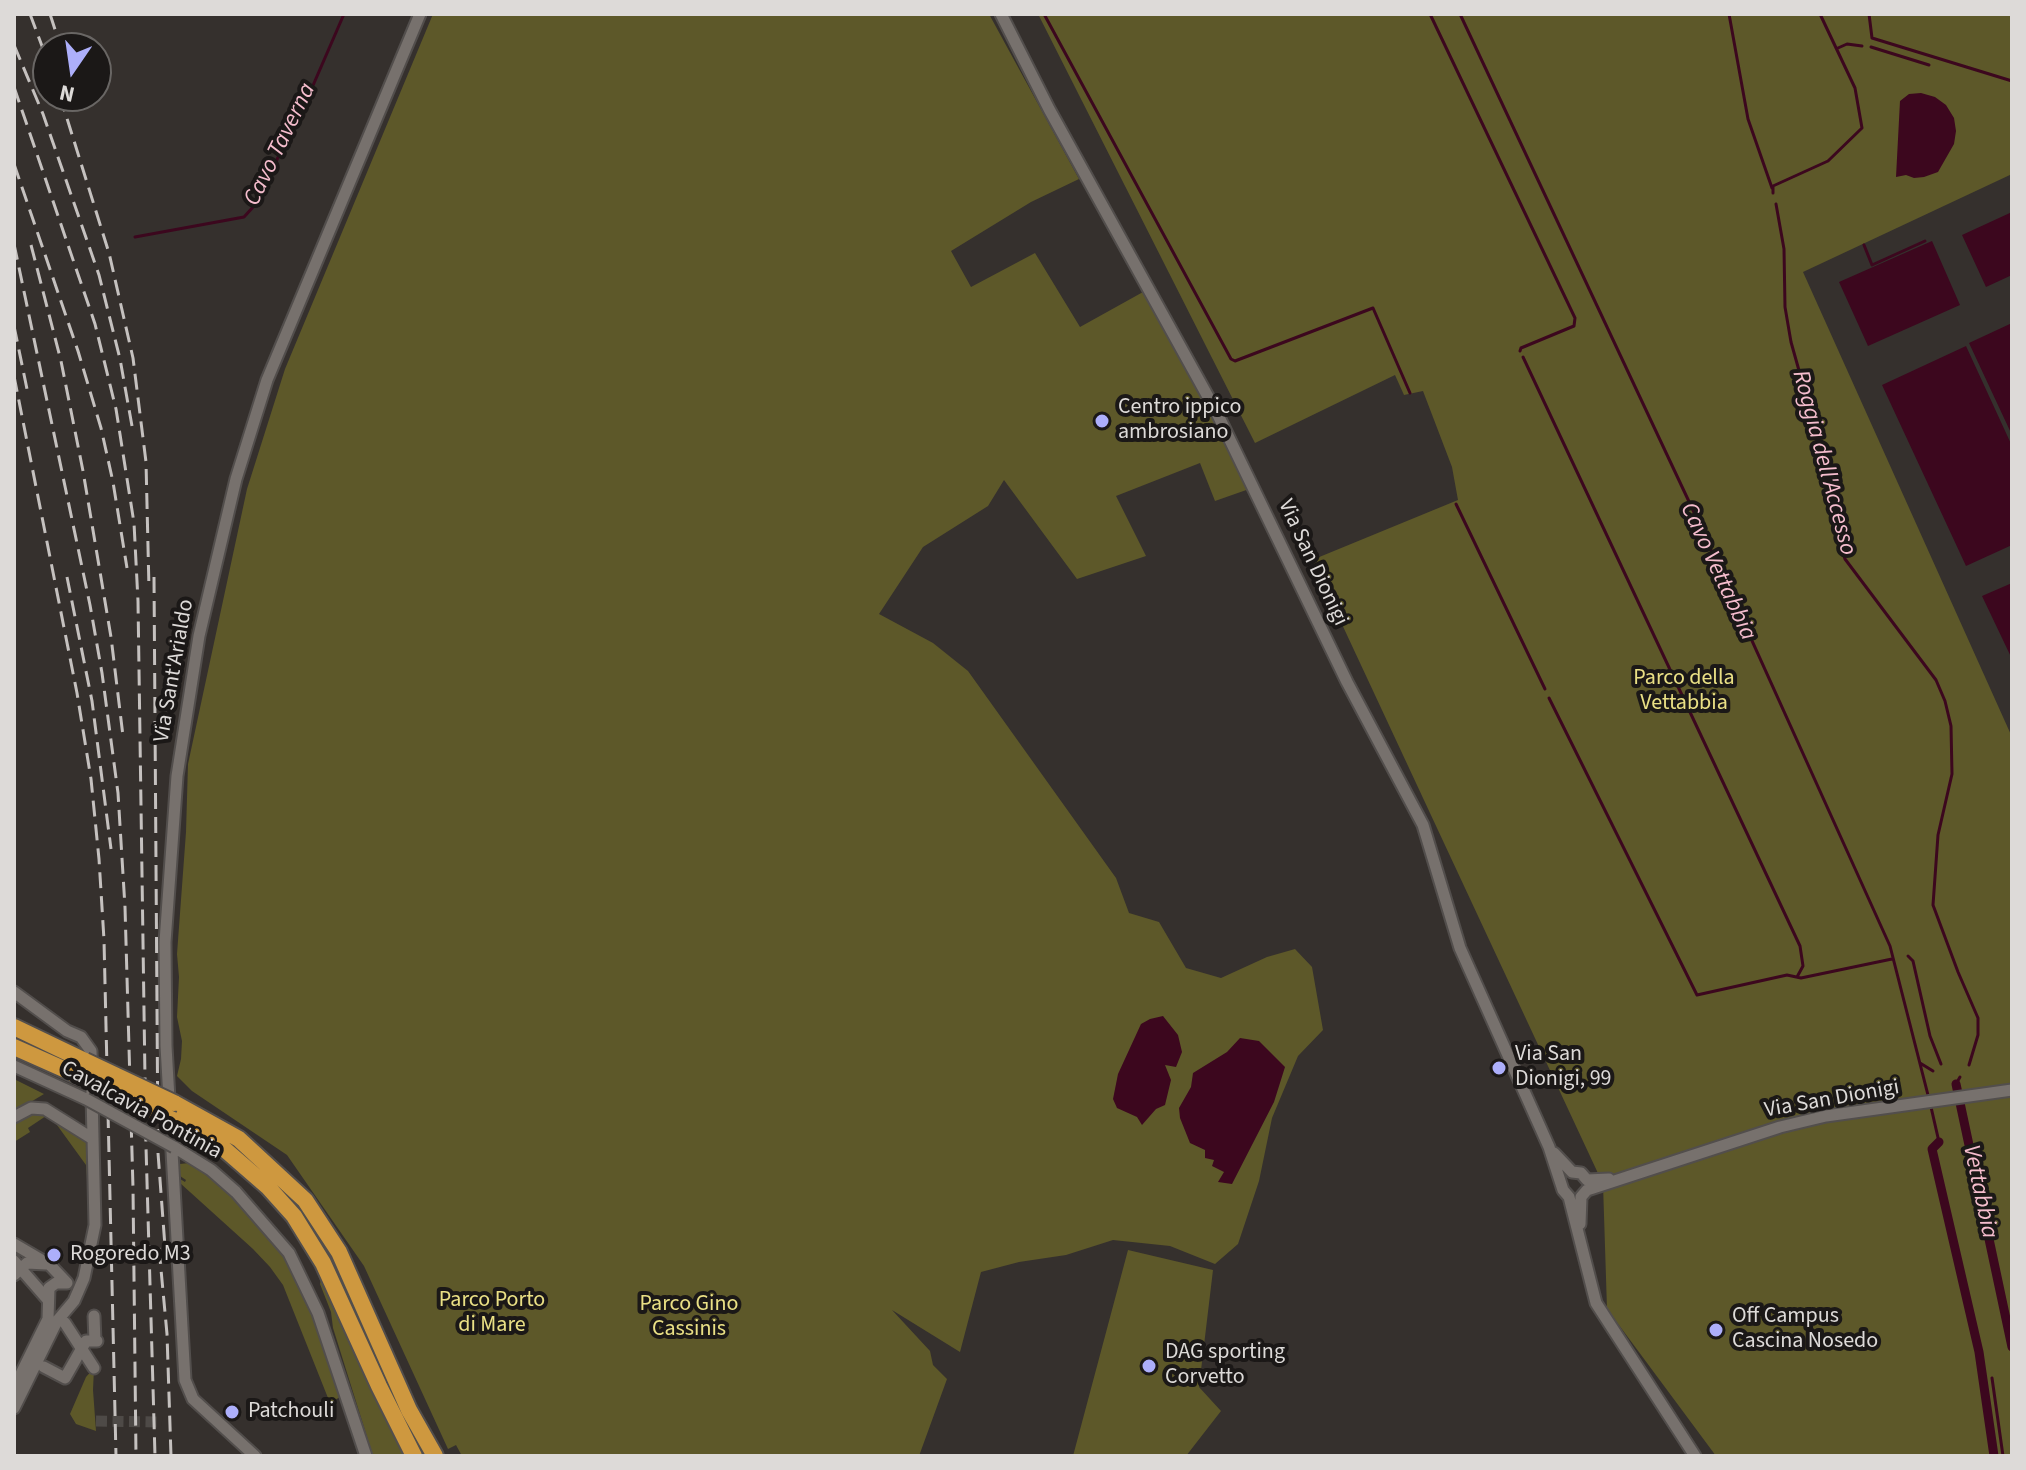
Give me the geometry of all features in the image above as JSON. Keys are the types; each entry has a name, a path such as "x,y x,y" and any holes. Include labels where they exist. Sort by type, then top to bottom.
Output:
{"highway":[{"path":"14,1027 174,1103 239,1139 305,1200 339,1252 409,1410 435,1456"},
{"path":"14,1047 173,1120 222,1147 268,1187 294,1216 328,1271 412,1453"}],"street":[{"name":"Via Sant'Arialdo","path":"255,1456 193,1399 184,1372 168,1082 165,942 177,776 199,636 236,479 267,380 420,14"},
{"name":"Via San Dionigi","path":"1001,14 1049,109 1216,412 1347,682 1423,825 1460,948 1549,1147 1563,1191 1581,1191 1780,1127 1826,1116 2012,1090"},
{"path":"14,992 67,1031 81,1037 89,1046 95,1232 84,1278 75,1297 57,1321 14,1408"},
{"name":"Cavalcavia Pontinia","path":"14,1066 86,1099 174,1147 211,1170 236,1192 289,1253 318,1313 366,1456"},
{"path":"14,1117 31,1108 45,1109 93,1139"},
{"name":"Via San Dionigi","path":"1549,1147 1572,1172 1579,1173 1579,1234 1599,1311 1695,1456"},
{"path":"1562,1182 1572,1172"},
{"path":"14,1244 50,1265 73,1288 75,1297"},
{"path":"50,1265 32,1262 16,1268 55,1308 68,1308"},
{"path":"14,1388 49,1316 48,1293 52,1285 65,1283"},
{"path":"44,1367 65,1378 86,1341 96,1341 94,1316"},
{"path":"65,1323 94,1368"}],"green space":[{"path":"433,14 989,14 1079,179 1031,202 951,251 971,287 1035,253 1080,327 1143,292 1215,415 1252,488 1215,501 1200,463 1116,496 1146,556 1077,579 1004,480 988,506 923,547 879,614 933,643 968,671 1116,878 1129,913 1159,922 1186,968 1221,978 1267,957 1295,949 1312,967 1323,1030 1298,1056 1272,1118 1259,1181 1238,1244 1215,1264 1170,1246 1113,1240 1066,1255 981,1272 960,1352 892,1310 930,1351 933,1365 947,1379 919,1456 462,1456 456,1445 448,1449 364,1266 287,1155 192,1091 177,1076 182,1041 177,1017 177,954 188,764 247,489 285,369"},
{"name":"Parco della Vettabbia","path":"1038,14 2012,14 2012,174 1803,272 2012,737 2012,1456 1716,1456 1607,1309 1603,1184 1312,560 1458,500 1452,467 1423,391 1404,395 1395,375 1255,443"},
{"path":"14,1079 44,1094 14,1112"},
{"path":"34,1110 48,1113 89,1140 91,1227 86,1165 49,1114 14,1142 14,1119"},
{"path":"189,1163 217,1181 249,1210 280,1248 315,1318 340,1397 330,1403 283,1285 270,1267 180,1183 180,1179 186,1180 180,1176 180,1164"},
{"name":"DAG sporting Corvetto","path":"1128,1250 1213,1270 1199,1387 1221,1411 1186,1456 1073,1456"},
{"path":"322,1274 405,1456 373,1456 320,1284"},
{"path":"94,1368 96,1431 76,1424 70,1414 86,1377"}],"shaded area":[{"path":"1909,94 1935,97 1946,105 1954,118 1954,144 1938,172 1924,177 1896,177 1900,101"},
{"path":"2012,212 2012,275 1986,287 1962,235"},
{"path":"1932,241 1960,305 1868,346 1839,282"},
{"path":"2012,323 2012,433 2011,433 1969,343"},
{"path":"1966,346 2012,446 2012,545 1966,566 1882,385"},
{"path":"2012,583 2012,659 1982,596"},
{"path":"1163,1016 1178,1035 1182,1052 1176,1067 1165,1065 1171,1080 1165,1105 1156,1109 1142,1125 1137,1117 1117,1108 1113,1099 1118,1074 1141,1024"},
{"path":"1240,1038 1259,1041 1285,1067 1274,1102 1232,1184 1218,1182 1224,1172 1212,1166 1214,1160 1205,1158 1205,1150 1190,1143 1179,1108 1191,1087 1193,1073 1227,1052"}],"waterway":[{"name":"Cavo Taverna","path":"135,237 244,217 254,206 308,97 344,14"},
{"path":"1044,14 1231,359 1235,361 1373,308 1410,393"},
{"path":"1430,14 1575,318 1574,326 1520,351"},
{"name":"Cavo Vettabbia","path":"1460,14 1692,508 1890,946 1929,1099"},
{"path":"1729,14 1748,119 1772,188"},
{"path":"1773,193 1773,186 1828,161 1862,128 1855,88 1820,14"},
{"path":"1869,14 1872,38 2012,81"},
{"path":"1838,48 1847,44 1862,46"},
{"path":"1871,47 1929,65"},
{"name":"Roggia dell'Accesso","path":"1776,204 1784,249 1785,307 1791,342 1823,456 1838,540 1845,559 1936,680 1951,726 1952,774 1938,835 1933,905 1978,1018 1978,1035 1969,1065"},
{"path":"1864,245 1872,265 1925,241"},
{"path":"1523,357 1800,946 1803,966 1797,977"},
{"path":"1456,504 1545,689"},
{"path":"1549,698 1697,995 1787,975 1801,978 1892,959"},
{"path":"1908,956 1913,961 1930,1036 1941,1064"},
{"path":"1920,1063 1933,1071"},
{"name":"Roggia dell'Accesso","path":"1956,1084 1960,1077"},
{"name":"Vettabbia","path":"1956,1084 2012,1347"},
{"name":"Cavo Vettabbia","path":"1931,1107 1939,1142"},
{"path":"1939,1142 1932,1149 1979,1352 1994,1456"},
{"name":"Cavo Vettabbia","path":"1992,1378 2003,1456"}],"tunnel":[{"path":"96,1421 162,1422"}],"railway":[{"path":"30,14 37,32"},
{"path":"50,14 56,32"},
{"path":"14,45 43,114 99,275 120,359 132,426"},
{"path":"14,87 95,324 116,409 134,523 155,1456"},
{"path":"65,112 109,253 133,358 146,462 149,589"},
{"path":"14,164 101,428 127,568"},
{"path":"14,244 90,605 118,793 125,907 133,1188 136,1456"},
{"path":"31,245 61,361 83,471 111,637 123,736"},
{"path":"14,326 27,389"},
{"path":"14,376 77,693 91,779 99,859 104,940 116,1456"},
{"path":"67,577 92,701 111,849"},
{"path":"154,577 158,1153 166,1260"},
{"path":"159,1248 167,1334 171,1456"}],"place":[{"name":"Centro ippico ambrosiano","path":"1102,421"},
{"name":"Via San Dionigi, 99","path":"1499,1068"},
{"name":"Rogoredo M3","path":"54,1255"},
{"name":"Off Campus Cascina Nosedo","path":"1716,1330"},
{"name":"DAG sporting Corvetto","path":"1149,1366"},
{"name":"Patchouli","path":"232,1412"}],"park label":[{"name":"Parco Porto di Mare","path":"492,1314"},
{"name":"Parco Gino Cassinis","path":"689,1318"}]}
